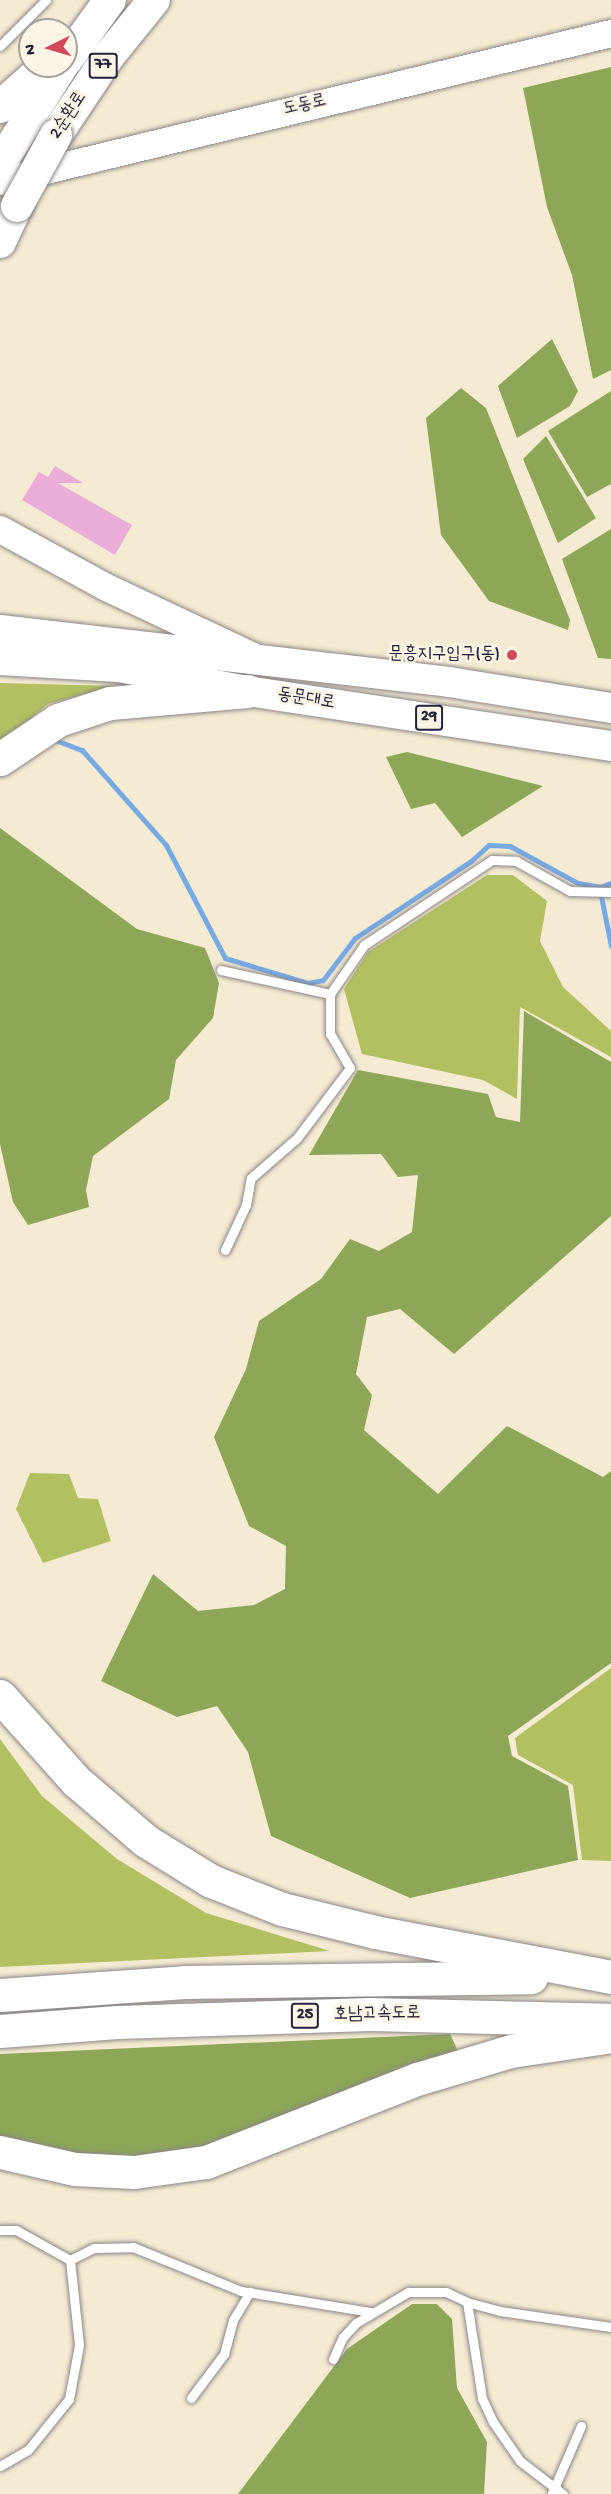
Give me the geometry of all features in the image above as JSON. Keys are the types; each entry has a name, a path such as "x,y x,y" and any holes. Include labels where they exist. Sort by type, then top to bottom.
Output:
{"highway":[{"name":"2순환로","path":"0,242 9,193 56,135 108,57 154,0"},
{"path":"78,35 103,9"},
{"name":"77","path":"78,44 103,9"},
{"path":"0,107 33,78"},
{"name":"2순환로","path":"5,155 54,78"},
{"path":"0,759 57,720 110,703 247,691"},
{"path":"0,1696 76,1781 146,1841 210,1881 282,1909 375,1932 611,1977"},
{"name":"호남고속도로","path":"0,1995 185,1982 379,1976 611,1977"},
{"name":"호남고속도로","path":"0,2031 117,2022 370,2014 611,2020"},
{"path":"0,2152 75,2169 134,2172 206,2162 417,2079 511,2051 611,2036"}],"main road":[{"name":"도동로","path":"9,193 611,33"},
{"name":"동문대로","path":"0,529 104,585 262,661"},
{"name":"동문대로","path":"0,630 449,682 611,708"},
{"name":"동문대로","path":"0,660 119,667 247,691 611,746"}],"lane":[{"path":"0,46 46,0"},
{"path":"225,1250 246,1205 251,1178 297,1138 350,1068 330,1034 330,994 364,945 492,860 516,861 570,891 611,892"},
{"path":"221,970 330,994"},
{"path":"0,2230 16,2230 70,2259"},
{"path":"70,2259 94,2248 133,2247 212,2281 250,2292 371,2312"},
{"path":"0,2466 28,2450 69,2400 79,2345 70,2259"},
{"path":"191,2398 224,2354 232,2320 250,2292"},
{"path":"333,2359 343,2337 371,2312 408,2292 446,2292 467,2302 500,2311 611,2327"},
{"path":"467,2302 482,2398 493,2422 520,2461 553,2491 563,2494"},
{"path":"553,2491 581,2426"}],"green space":[{"path":"611,67 611,370 593,379 572,275 547,207 523,88"},
{"path":"552,339 578,391 570,406 517,438 498,386"},
{"path":"461,388 486,408 570,620 568,630 489,601 441,535 426,418"},
{"path":"611,391 611,484 587,497 548,431"},
{"path":"546,436 596,518 558,543 523,459"},
{"path":"611,529 611,659 598,658 562,559"},
{"path":"0,683 115,686 48,704 0,744"},
{"path":"407,752 543,786 462,837 435,803 411,809 386,757"},
{"path":"0,828 137,929 205,948 219,983 213,1018 176,1060 169,1099 93,1156 86,1190 89,1207 28,1225 13,1202 0,1144"},
{"path":"487,875 513,875 547,901 540,941 563,987 611,1031 611,1057 520,1007 517,1099 483,1080 362,1054 344,989 368,952"},
{"path":"524,1011 611,1062 611,1216 454,1354 400,1309 367,1317 356,1374 372,1395 364,1430 438,1494 507,1426 603,1477 611,1471 611,1663 508,1736 512,1756 568,1786 578,1860 410,1898 271,1836 248,1752 217,1706 177,1717 101,1681 153,1574 198,1611 254,1605 285,1589 286,1546 249,1526 214,1437 246,1369 259,1321 321,1279 350,1239 379,1251 412,1232 418,1175 398,1177 381,1154 309,1155 358,1070 488,1094 496,1117 520,1122"},
{"path":"30,1473 69,1474 78,1498 98,1499 111,1541 43,1563 16,1509"},
{"path":"611,1668 611,1861 582,1860 573,1785 518,1755 515,1738"},
{"path":"0,1739 42,1796 117,1859 206,1913 330,1951 0,1967"},
{"path":"450,2034 459,2053 162,2162 0,2152 0,2054"},
{"path":"412,2304 437,2304 452,2319 457,2388 487,2442 484,2494 238,2494 347,2349"}],"building":[{"path":"55,466 83,483 58,483 132,525 115,555 22,500 39,472 48,477"}],"waterway":[{"path":"58,741 82,750 166,845 225,958 308,983 323,980 355,938 471,861 489,845 510,846 578,883 600,887 611,883"},
{"path":"600,891 611,946"}],"place":[{"name":"문흥지구입구(동)","path":"512,655"}]}
